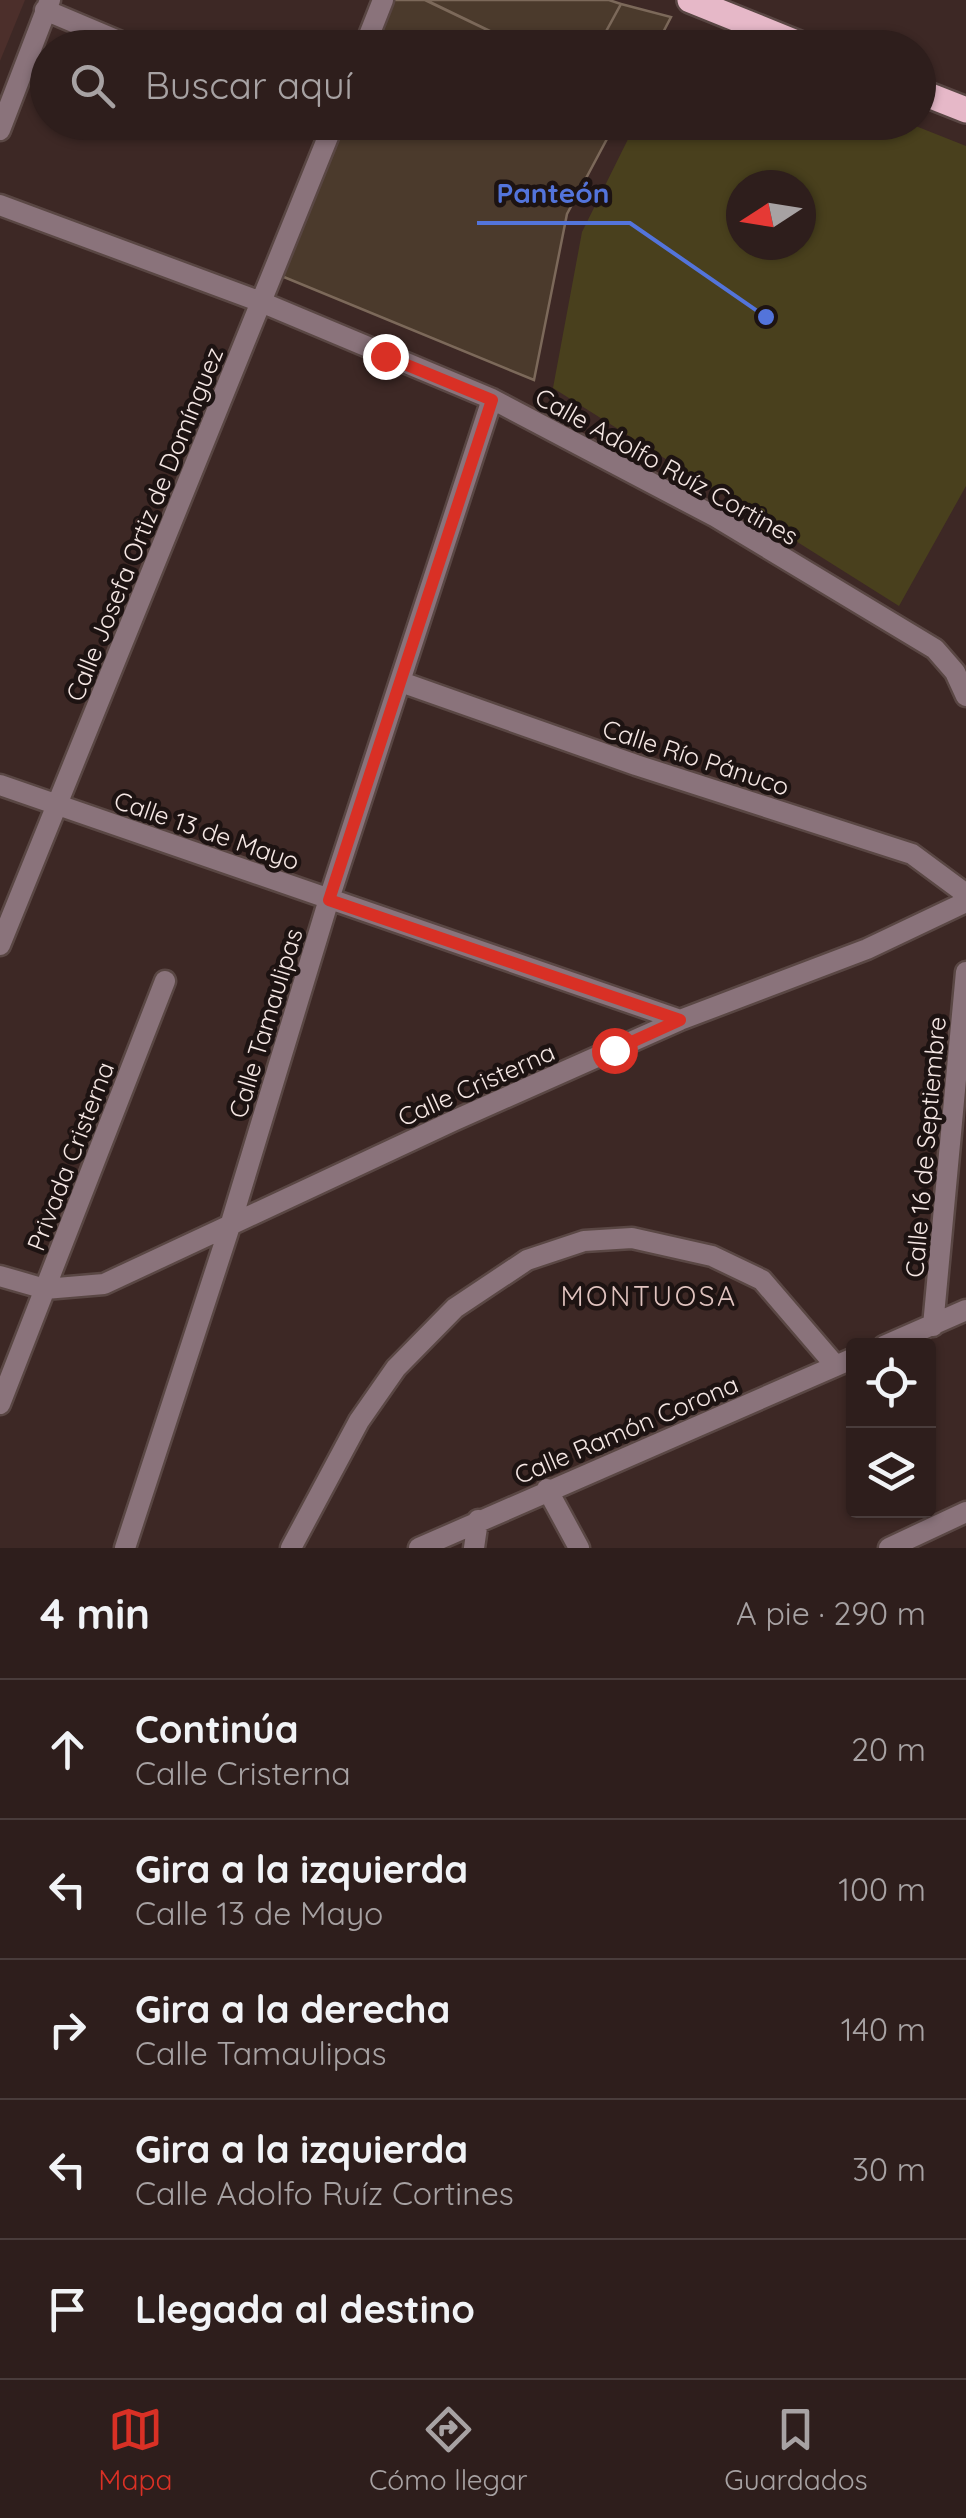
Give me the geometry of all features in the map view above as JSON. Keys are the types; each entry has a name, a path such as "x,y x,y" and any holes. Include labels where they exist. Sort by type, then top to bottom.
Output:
{"main road":[{"path":"690,0 723,6 772,30"},
{"path":"936,98 966,110"}],"street":[{"path":"371,30 383,0"},
{"path":"38,30 47,5 98,30"},
{"path":"0,130 30,50"},
{"name":"Calle Josefa Ortiz de Domínguez","path":"0,945 261,302 321,140"},
{"name":"Calle Adolfo Ruíz Cortines","path":"0,205 261,302 492,400 716,517 960,665"},
{"name":"Calle Tamaulipas","path":"125,1548 230,1226 329,900 492,400"},
{"path":"960,665 966,696"},
{"name":"Calle Río Pánuco","path":"401,682 636,765 912,854 966,898"},
{"name":"Calle 13 de Mayo","path":"0,784 680,1020"},
{"name":"Calle Cristerna","path":"45,1290 104,1284 680,1020 867,950 966,898"},
{"name":"Calle 16 de Septiembre","path":"933,1326 966,972"},
{"name":"Privada Cristerna","path":"0,1404 165,981"},
{"path":"291,1548 359,1421 396,1368 455,1308 527,1260 584,1242 632,1238 712,1256 762,1280 844,1361"},
{"path":"0,1276 45,1290"},
{"path":"904,1338 966,1310"},
{"name":"Calle Ramón Corona","path":"419,1548 844,1361"},
{"path":"547,1490 579,1548"},
{"path":"889,1548 966,1512"},
{"path":"474,1548 478,1520"}],"shaded area":[{"path":"0,0 25,0 0,61"},
{"path":"936,134 966,146 966,486 899,606 553,388 582,232 628,140 936,140"}],"building":[{"path":"390,0 425,0 488,30 378,30"},
{"path":"426,0 609,0 621,4 607,30 488,30"},
{"path":"621,4 671,17 664,30 607,30"},
{"path":"334,140 606,140 567,214 534,380 279,275"}],"place":[{"name":"Panteón","path":"766,317"}],"district":[{"name":"MONTUOSA","path":"649,1295"}],"route":[{"path":"385,356 492,400 329,900 680,1020 614,1050"}]}
